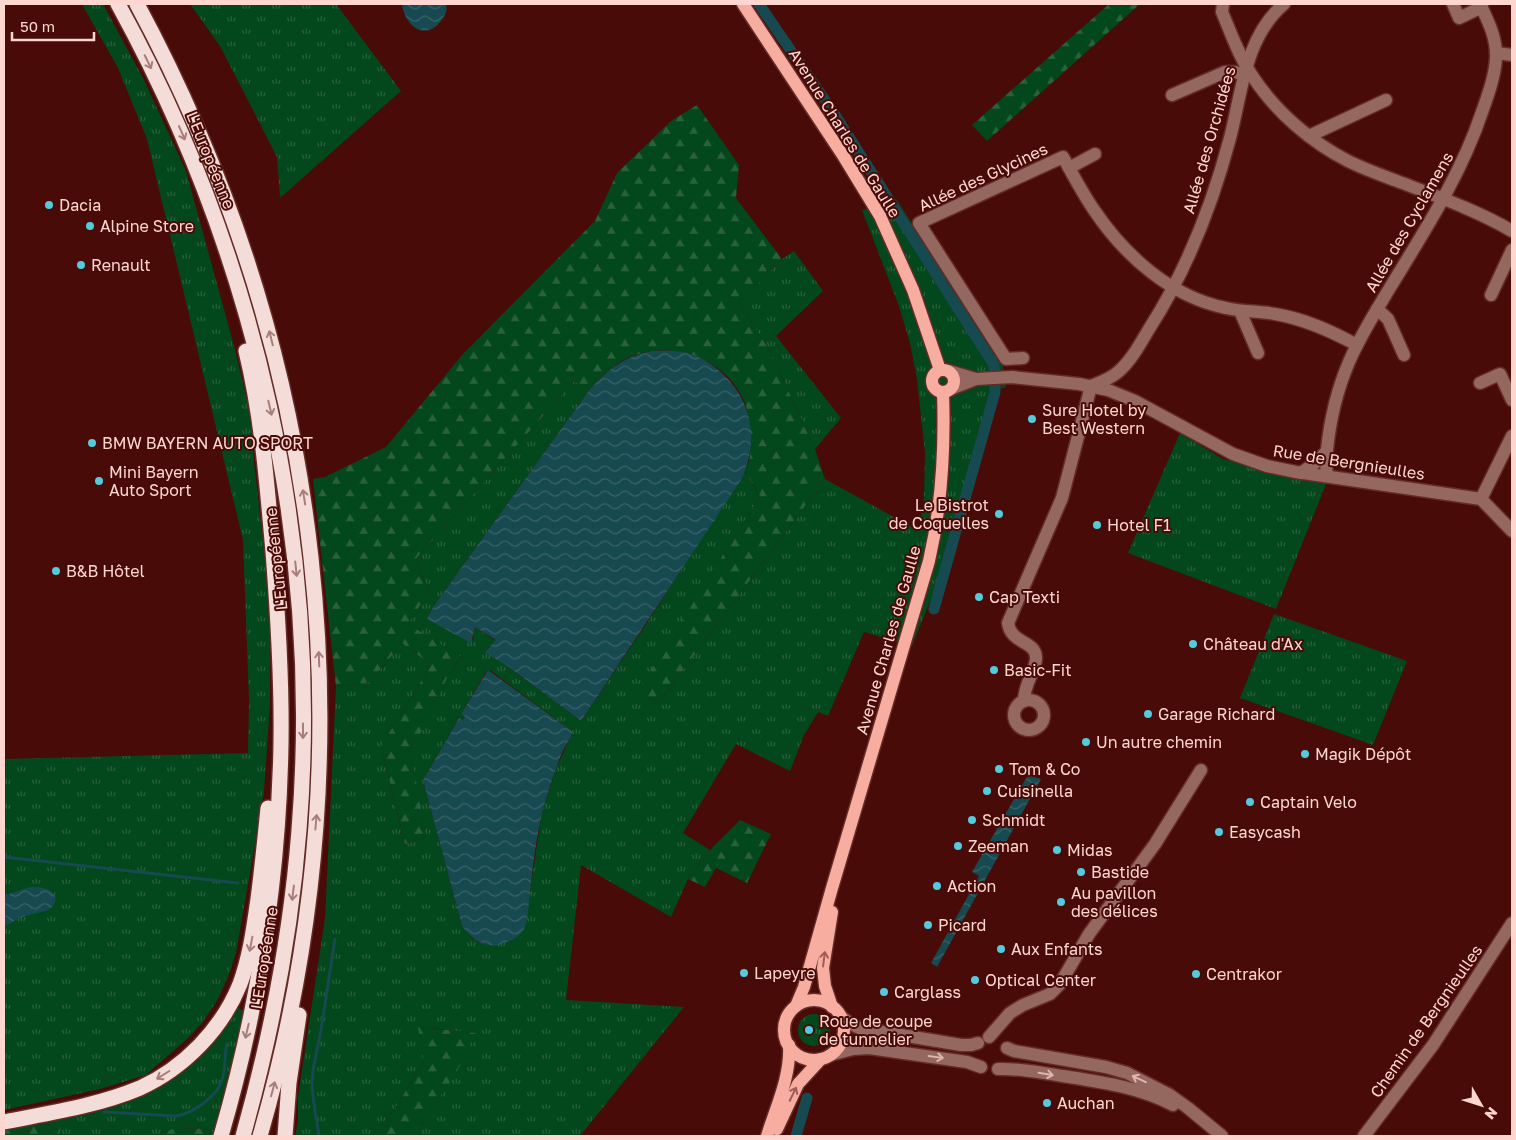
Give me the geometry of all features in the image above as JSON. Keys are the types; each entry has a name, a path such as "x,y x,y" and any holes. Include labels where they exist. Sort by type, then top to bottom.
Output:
{"highway":[{"name":"L'Européenne","path":"118,4 155,75 201,177 224,240 257,350 274,426 289,510 295,560 303,672 302,785 299,829 287,934 272,1017 243,1136"},
{"name":"L'Européenne","path":"137,4 166,58 187,103 240,236 261,304 290,422 305,507 310,549 319,658 319,756 312,870 304,935 294,992 280,1061 260,1136"},
{"path":"201,177 241,327 257,405 266,477 280,652 281,698 277,831 261,964 242,1056 220,1136"},
{"path":"4,1122 98,1102 152,1082 176,1066 198,1047 226,1012 244,971 252,941 273,764 280,652"},
{"path":"284,1136 293,1054 312,939 314,915 312,870"}],"main road":[{"name":"Avenue Charles de Gaulle","path":"743,4 844,157 880,216 913,290 945,370 953,375 955,380 947,391 942,479 932,548 804,987 796,1006"},
{"name":"Avenue Charles de Gaulle","path":"945,370 933,376 932,383 936,390 947,391"},
{"name":"Avenue Charles de Gaulle","path":"836,1012 825,986 823,968 840,862"},
{"path":"774,1136 798,1084 838,1047 844,1027 836,1012 825,1002 816,1000 796,1006 790,1013 785,1026 785,1036 789,1045 793,1051 802,1057 811,1059 826,1057"},
{"path":"767,1136 786,1079 790,1056 789,1045"}],"street":[{"path":"1223,4 1222,12 1246,71 1254,78 1274,104 1309,136 1333,153 1358,166 1444,199 1486,217 1512,231"},
{"name":"Allée des Orchidées","path":"1091,386 1110,378 1124,366 1173,288 1196,240 1213,194 1230,137 1246,71 1263,28 1284,4"},
{"path":"1453,4 1459,18 1481,5"},
{"name":"Allée des Cyclamens","path":"1326,476 1326,452 1330,424 1346,370 1357,345 1377,309 1444,199 1466,155 1480,119 1494,70 1496,52 1493,34 1481,5"},
{"path":"1496,52 1512,55"},
{"path":"1172,95 1225,72 1246,71"},
{"path":"1309,136 1386,100"},
{"path":"1069,168 1095,154"},
{"name":"Allée des Glycines","path":"1024,358 1006,359 919,223 1064,158 1094,210 1111,233 1149,271 1173,288 1208,304 1301,320 1331,331 1357,345"},
{"path":"1491,296 1512,250"},
{"path":"1377,309 1388,319 1404,355"},
{"path":"1240,310 1258,353"},
{"name":"Allée des Orchidées","path":"1116,392 1124,366"},
{"name":"Rue de Bergnieulles","path":"945,370 980,379"},
{"path":"1480,383 1500,374 1512,400"},
{"name":"Rue de Bergnieulles","path":"947,391 980,379 1005,377 1091,386 1116,392 1233,454 1267,466 1301,473 1481,499"},
{"path":"1024,701 1025,690 1035,662 1035,655 1029,645 1013,636 1009,630 1008,623 1062,498 1091,386"},
{"path":"1512,436 1481,499 1512,531"},
{"path":"1301,473 1326,452"},
{"path":"981,1067 974,1056 975,1050 1017,1008 1050,994 1060,984 1092,929 1155,844 1201,770"},
{"name":"Chemin de Bergnieulles","path":"1364,1136 1433,1045 1512,923"},
{"path":"998,1069 1006,1060 1008,1054 1005,1045 1005,1028 1017,1008"},
{"path":"836,1012 851,1024 860,1028 962,1045 999,1039 1014,1051 1106,1067 1127,1073 1170,1095 1222,1136"},
{"path":"826,1057 852,1049 875,1048 967,1062 990,1070 1025,1070 1108,1084 1131,1089 1164,1100 1208,1125"}],"green space":[{"path":"82,4 103,4 143,78 186,171 233,342 251,416 254,462 270,602 270,705 264,792 236,953 217,1001 202,1023 186,1040 146,1075 100,1089 4,1110 4,759 248,753 249,700 243,540 147,139 118,68"},
{"path":"190,4 336,4 401,91 280,198 277,157 220,46"},
{"path":"1109,4 1140,4 987,141 972,125"},
{"path":"697,105 739,165 736,198 782,259 739,303 770,351 815,449 825,479 658,704 637,692 760,496 745,471 750,458 750,448 745,403 736,387 724,373 709,362 693,355 675,351 657,350 639,354 622,361 609,370 590,389 574,381 415,560 429,591 408,624 461,657 448,676 411,753 426,837 405,844 381,746 431,665 402,643 370,682 336,687 313,479 325,477 386,447 463,354 595,221 617,173 671,121"},
{"path":"897,200 1003,366 1006,387 992,392 937,584 912,646 864,632 828,716 818,712 804,735 790,771 736,744 683,833 710,850 688,879 671,917 581,865 566,1000 684,1007 580,1136 411,1136 422,1123 475,1033 419,1027 424,1061 396,1107 372,1136 295,1136 298,1121 298,1096 325,919 336,687 370,682 402,643 431,665 381,746 405,844 426,837 410,753 448,676 461,657 407,624 429,591 415,560 574,381 590,389 429,615 473,640 475,627 496,641 487,649 581,721 745,471 760,496 638,692 658,704 825,479 919,531 924,498 925,453 917,379 910,343 899,306 862,210","holes":["490,670 573,732 557,766 543,809 525,925 519,935 481,943 472,938 462,926 423,780 459,718 463,720 465,717 461,714 486,672"]},
{"path":"794,251 823,291 776,336 841,418 815,449 770,351 739,303 782,259"},
{"path":"1180,433 1223,459 1291,474 1328,479 1276,609 1128,553"},
{"path":"1274,614 1407,661 1373,745 1240,698"},
{"path":"740,820 771,834 747,883 716,868 705,887 688,879 710,850"},
{"path":"236,1007 245,1011 213,1136 209,1136 210,1133 207,1129 175,1129 158,1136 58,1136 60,1125 4,1128 139,1096"},
{"path":"814,1014 826,1018 830,1030 826,1042 814,1046 802,1042 798,1030 802,1018"},
{"path":"418,1027 476,1033 456,1073 411,1136 372,1136 396,1107 424,1061"},
{"path":"61,1125 58,1136 4,1136 4,1128"},
{"path":"175,1128 207,1129 210,1133 209,1136 158,1136"}],"water":[{"path":"402,4 446,4 447,9 443,18 434,28 421,30 411,24"},
{"path":"652,351 684,352 694,355 709,363 723,374 741,397 747,410 751,438 750,452 741,480 581,721 510,668 485,652 496,640 475,627 471,643 427,619 433,607 590,389 618,364 642,353"},
{"path":"488,670 573,732 561,755 543,810 525,927 521,934 511,940 491,945 476,940 462,926 423,780 459,718 463,720 465,717 461,714"},
{"path":"1028,775 1041,779 937,967 931,963 979,876 972,872"},
{"path":"30,887 51,891 55,898 54,904 48,910 21,917 4,927 4,894"}],"waterway":[{"path":"759,4 835,115 994,365 995,392 934,609"},
{"path":"4,857 238,883"},
{"path":"319,1136 312,1087 313,1070 335,939"},
{"path":"104,1112 176,1116 197,1108 210,1098 220,1086 227,1044"},
{"path":"796,1136 807,1098"}],"place":[{"name":"Dacia","path":"49,205"},
{"name":"Alpine Store","path":"90,226"},
{"name":"Renault","path":"81,265"},
{"name":"Sure Hotel by Best Western","path":"1032,419"},
{"name":"BMW BAYERN AUTO SPORT","path":"92,443"},
{"name":"Mini Bayern Auto Sport","path":"99,481"},
{"name":"Le Bistrot de Coquelles","path":"999,514"},
{"name":"Hotel F1","path":"1097,525"},
{"name":"B&B Hôtel","path":"56,571"},
{"name":"Cap Texti","path":"979,597"},
{"name":"Château d'Ax","path":"1193,644"},
{"name":"Basic-Fit","path":"994,670"},
{"name":"Garage Richard","path":"1148,714"},
{"name":"Un autre chemin","path":"1086,742"},
{"name":"Magik Dépôt","path":"1305,754"},
{"name":"Tom & Co","path":"999,769"},
{"name":"Cuisinella","path":"987,791"},
{"name":"Captain Velo","path":"1250,802"},
{"name":"Schmidt","path":"972,820"},
{"name":"Easycash","path":"1219,832"},
{"name":"Zeeman","path":"958,846"},
{"name":"Midas","path":"1057,850"},
{"name":"Bastide","path":"1081,872"},
{"name":"Action","path":"937,886"},
{"name":"Au pavillon des délices","path":"1061,902"},
{"name":"Picard","path":"928,925"},
{"name":"Aux Enfants","path":"1001,949"},
{"name":"Lapeyre","path":"744,973"},
{"name":"Centrakor","path":"1196,974"},
{"name":"Optical Center","path":"975,980"},
{"name":"Carglass","path":"884,992"},
{"name":"Roue de coupe de tunnelier","path":"809,1030"},
{"name":"Auchan","path":"1047,1103"}]}
